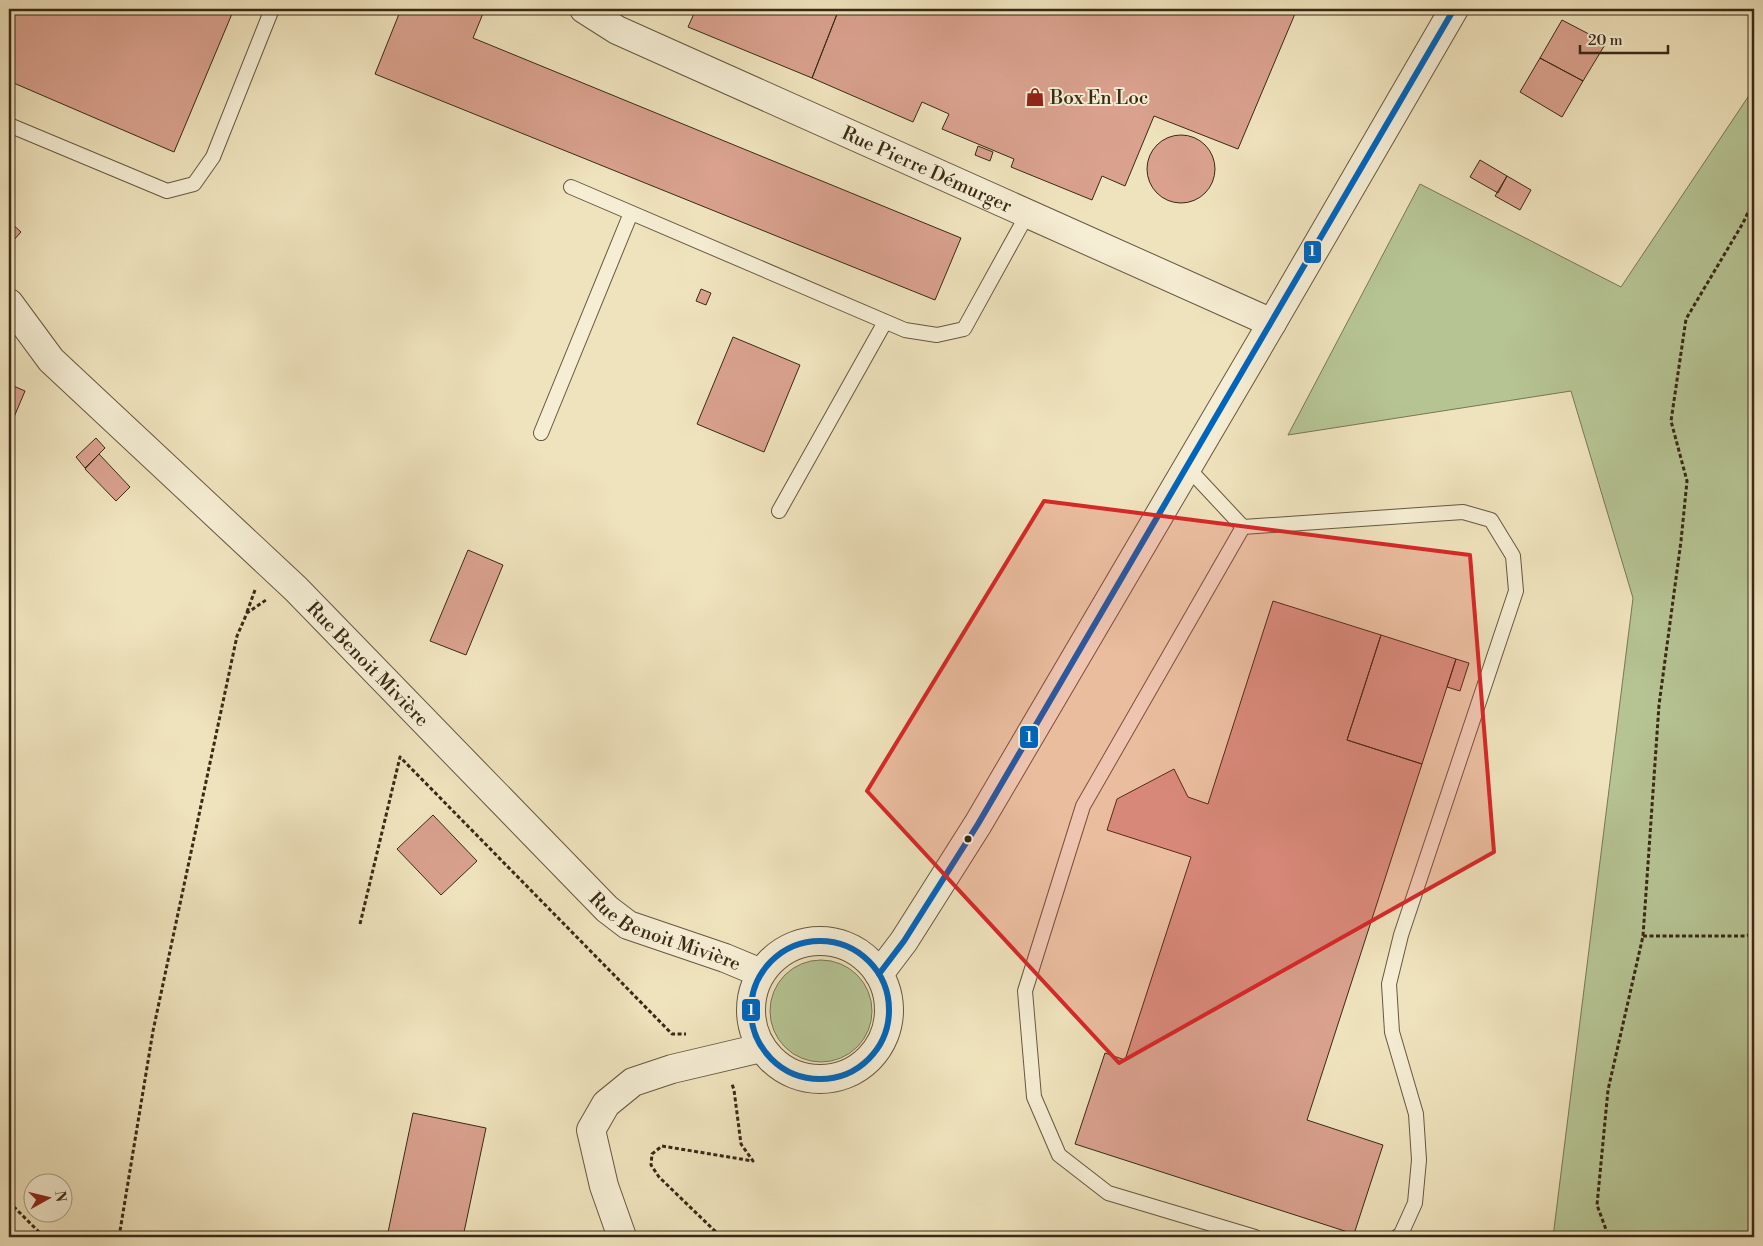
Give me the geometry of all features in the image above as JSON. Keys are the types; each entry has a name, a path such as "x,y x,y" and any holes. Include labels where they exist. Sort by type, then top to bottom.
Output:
{"street":[{"name":"Rue Pierre Démurger","path":"584,9 617,30 1272,322"},
{"path":"879,974 904,941 978,824 1454,9"},
{"name":"Rue Benoit Mivière","path":"9,303 51,360 296,589 607,909 628,925 725,958 760,973"},
{"path":"809,941 830,941 849,947 866,958 879,974 888,996 889,1020 881,1043 866,1062 859,1067 846,1075 822,1080 798,1077 777,1066 761,1048 753,1030 750,1010 753,991 760,973 774,958 790,947 809,941"},
{"path":"622,1237 604,1186 591,1130 606,1104 633,1082 672,1069 761,1048"}],"lane":[{"path":"9,125 167,191 194,184 213,157 272,9"},
{"path":"571,187 885,322 905,330 937,335 964,329 1028,213"},
{"path":"541,433 631,213"},
{"path":"779,511 885,322"},
{"path":"1187,467 1243,527"},
{"path":"1243,527 1463,512 1491,520 1514,556 1516,591 1400,935 1389,984 1392,1032 1416,1114 1419,1160 1416,1203 1402,1234 1397,1237"},
{"path":"1243,527 1083,806 1025,991 1034,1097 1059,1156 1108,1193 1255,1237"}],"path":[{"path":"1614,1237 1608,1235 1597,1205 1608,1090 1643,936 1659,705 1681,541 1687,480 1672,421 1686,319 1743,223 1754,200"},
{"path":"119,1237 153,1031 237,636 247,613 278,591 296,589"},
{"path":"360,924 400,757 672,1034 694,1034 719,1058 734,1090 741,1144 753,1161 662,1146 652,1154 651,1165 659,1177 718,1234 717,1237"},
{"path":"1643,936 1745,936 1754,934"},
{"path":"9,1202 44,1237"},
{"path":"1741,1237 1754,1235"}],"highlighted area":[{"path":"1044,501 1470,555 1494,852 1119,1063 867,791"}],"green space":[{"path":"1754,88 1754,1237 1553,1237 1633,598 1571,391 1288,435 1420,184 1621,287"},
{"path":"821,960 831,961 850,968 864,982 871,1001 871,1021 864,1040 850,1054 831,1061 821,1062 811,1061 792,1054 778,1040 771,1021 770,1011 771,1001 778,982 792,968 811,961"}],"building":[{"path":"9,9 234,9 174,152 9,81"},
{"path":"401,9 478,9 484,11 473,38 961,238 935,300 375,74"},
{"path":"696,9 839,9 812,78 688,27"},
{"path":"839,9 1191,9 1198,11 1199,9 1255,9 1267,14 1269,9 1297,9 1238,149 1154,116 1125,186 1102,176 1092,200 1011,167 1014,159 942,129 949,114 922,102 913,122 812,78"},
{"path":"1562,20 1606,43 1583,81 1540,58"},
{"path":"1540,58 1583,81 1562,117 1520,92"},
{"path":"1174,135 1188,135 1200,140 1210,150 1215,162 1215,176 1210,188 1200,198 1188,203 1174,203 1162,198 1152,188 1147,176 1147,162 1152,150 1162,140"},
{"path":"978,146 993,152 990,161 975,155"},
{"path":"1480,160 1507,176 1498,193 1470,177"},
{"path":"1507,176 1531,190 1520,210 1495,196"},
{"path":"9,221 21,232 12,242 9,238"},
{"path":"701,289 711,293 706,305 696,301"},
{"path":"733,337 800,365 764,452 697,424"},
{"path":"9,384 25,391 9,429"},
{"path":"96,438 105,448 85,468 76,457"},
{"path":"99,454 130,487 116,501 85,469"},
{"path":"468,550 503,565 466,655 430,641"},
{"path":"1273,601 1381,635 1347,740 1422,764 1307,1120 1383,1145 1354,1234 1075,1144 1105,1053 1125,1060 1191,857 1107,830 1117,799 1174,769 1188,797 1208,804"},
{"path":"1381,635 1456,659 1422,764 1347,740"},
{"path":"1456,659 1469,663 1460,691 1447,687"},
{"path":"433,815 477,861 441,895 397,849"},
{"path":"413,1113 486,1128 463,1237 387,1237"}],"transit line":[{"name":"1","path":"879,974 904,941 978,824 1454,9"},
{"name":"1","path":"820,941 846,946 869,961 884,984 889,1010 884,1036 869,1059 846,1074 820,1079 794,1074 771,1059 756,1036 751,1010 756,984 771,961 794,946 820,941"}],"place":[{"name":"Box En Loc","path":"1035,97"}]}
